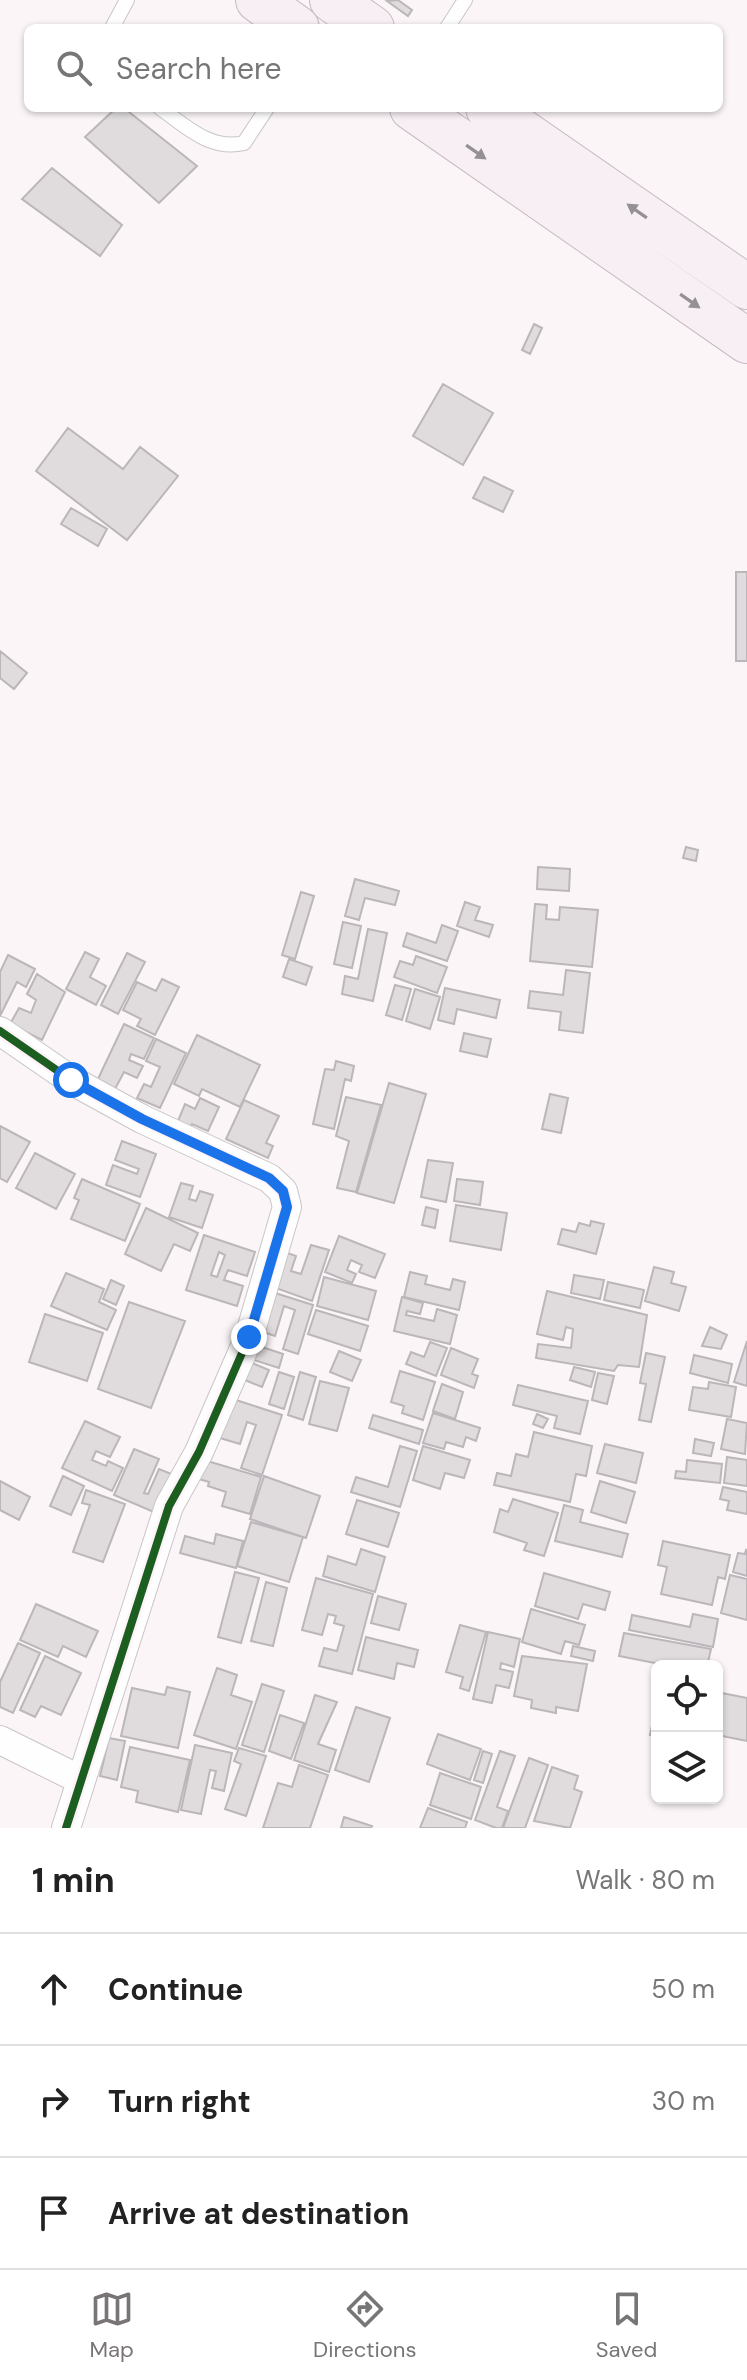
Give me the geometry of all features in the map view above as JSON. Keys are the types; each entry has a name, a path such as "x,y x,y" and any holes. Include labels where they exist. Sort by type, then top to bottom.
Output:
{"main road":[{"path":"258,0 291,24"},
{"path":"332,0 366,24"},
{"path":"418,112 747,341"},
{"path":"494,112 747,287"}],"street":[{"path":"0,1031 83,1087 142,1119 269,1178 283,1191 287,1207 249,1337 199,1452 169,1506 79,1779 66,1828"},
{"path":"0,1740 79,1779"}],"lane":[{"path":"114,24 127,0"},
{"path":"450,24 465,0"},
{"path":"166,112 208,141 226,147 244,143 264,112"}],"building":[{"path":"398,0 412,10 408,16 387,1"},
{"path":"112,112 129,112 197,166 159,203 85,137"},
{"path":"52,168 122,225 100,256 22,199"},
{"path":"534,324 542,328 530,354 522,350"},
{"path":"443,384 493,413 463,465 413,436"},
{"path":"68,428 123,469 140,447 178,476 127,540 36,471"},
{"path":"484,477 513,491 503,512 473,498"},
{"path":"71,508 107,529 98,546 61,524"},
{"path":"736,572 747,572 747,661 736,661"},
{"path":"0,651 27,673 14,689 0,678"},
{"path":"686,847 698,850 696,861 683,858"},
{"path":"538,867 570,869 569,891 537,889"},
{"path":"355,879 399,891 395,905 365,898 359,920 345,916"},
{"path":"301,892 314,896 295,959 282,955"},
{"path":"465,902 480,907 475,920 493,925 489,937 457,926"},
{"path":"535,904 547,905 546,919 559,920 560,907 598,910 592,967 530,961"},
{"path":"343,922 361,926 352,968 334,964"},
{"path":"442,925 458,931 447,961 403,946 407,933 436,943"},
{"path":"368,929 387,933 373,1001 342,994 345,976 358,979"},
{"path":"85,952 99,959 90,977 106,986 96,1005 66,989"},
{"path":"127,953 145,962 118,1014 101,1005"},
{"path":"8,955 35,969 26,987 17,982 0,1016 0,972"},
{"path":"416,956 447,967 437,993 394,977 400,961 413,965"},
{"path":"289,959 312,967 306,985 283,977"},
{"path":"566,970 590,973 583,1033 559,1030 561,1012 528,1008 530,991 563,995"},
{"path":"37,974 65,992 42,1040 10,1024 19,1008 31,1013 36,1000 27,994"},
{"path":"162,979 179,987 155,1035 137,1026 141,1019 123,1010 137,982 156,991"},
{"path":"395,985 411,989 402,1020 386,1015"},
{"path":"445,988 500,1000 496,1018 457,1009 454,1024 438,1020"},
{"path":"415,989 440,997 430,1029 406,1021"},
{"path":"124,1024 154,1038 144,1059 131,1054 129,1060 143,1066 137,1078 124,1072 115,1089 97,1081"},
{"path":"464,1033 491,1039 487,1057 460,1051"},
{"path":"197,1035 260,1065 240,1107 202,1089 199,1096 174,1084"},
{"path":"156,1039 186,1053 160,1108 137,1098 144,1084 151,1087 160,1067 146,1061"},
{"path":"336,1061 354,1066 351,1081 345,1079 334,1129 313,1124 325,1069 334,1070"},
{"path":"389,1083 426,1094 394,1203 357,1193"},
{"path":"550,1094 568,1098 561,1133 542,1129"},
{"path":"346,1097 381,1105 356,1192 337,1188 349,1141 336,1136"},
{"path":"200,1098 219,1107 208,1131 192,1124 187,1134 175,1128 185,1104 195,1109"},
{"path":"244,1100 279,1116 266,1143 273,1146 268,1158 226,1139"},
{"path":"0,1126 30,1142 7,1182 0,1178"},
{"path":"122,1141 156,1154 140,1197 106,1185 113,1165 137,1174 139,1169 115,1160"},
{"path":"35,1153 75,1174 56,1209 16,1188"},
{"path":"428,1160 453,1163 446,1202 421,1197"},
{"path":"82,1179 140,1204 125,1241 71,1219 79,1200 74,1198"},
{"path":"457,1179 483,1182 480,1205 454,1201"},
{"path":"181,1183 193,1186 189,1199 196,1201 200,1191 213,1195 202,1228 169,1217"},
{"path":"456,1205 507,1213 501,1250 450,1241"},
{"path":"426,1207 438,1210 435,1228 422,1225"},
{"path":"146,1208 198,1233 190,1251 174,1244 161,1271 125,1254"},
{"path":"591,1221 604,1224 596,1254 558,1244 562,1229 576,1232 579,1223 590,1226"},
{"path":"204,1235 255,1252 247,1276 228,1270 224,1280 243,1286 237,1306 186,1290","holes":["219,1252 225,1255 217,1277 211,1275"]},
{"path":"339,1236 385,1254 375,1278 359,1272 362,1265 351,1260 347,1270 356,1274 352,1283 325,1272"},
{"path":"311,1245 329,1250 312,1301 273,1287 285,1252 296,1256 291,1271 301,1274"},
{"path":"654,1267 674,1272 671,1283 686,1287 679,1311 645,1301"},
{"path":"410,1272 427,1276 425,1284 450,1290 453,1279 465,1282 459,1310 404,1297"},
{"path":"66,1273 104,1289 99,1302 116,1310 107,1330 51,1306"},
{"path":"574,1275 604,1280 600,1299 571,1293"},
{"path":"324,1277 376,1291 368,1320 317,1306"},
{"path":"111,1280 124,1286 116,1305 103,1299"},
{"path":"608,1282 644,1290 640,1308 604,1300"},
{"path":"547,1291 647,1315 639,1367 618,1365 614,1371 536,1358 538,1344 571,1348 573,1329 566,1327 563,1340 537,1334"},
{"path":"272,1292 313,1305 298,1354 283,1349 295,1310 284,1306 275,1336 260,1331"},
{"path":"402,1297 423,1303 420,1314 407,1311 406,1315 434,1321 437,1309 457,1315 450,1344 394,1331"},
{"path":"129,1302 185,1321 151,1408 98,1389"},
{"path":"316,1310 368,1326 360,1351 308,1334"},
{"path":"45,1314 103,1333 87,1381 29,1362"},
{"path":"710,1327 727,1335 721,1349 702,1346"},
{"path":"747,1341 747,1386 734,1382"},
{"path":"430,1342 447,1348 436,1376 406,1364 411,1352 424,1357"},
{"path":"256,1345 283,1354 279,1368 251,1359"},
{"path":"451,1348 478,1359 472,1374 478,1376 474,1388 441,1375"},
{"path":"339,1351 361,1360 352,1381 330,1372"},
{"path":"646,1353 665,1357 651,1422 639,1420 646,1384 640,1383"},
{"path":"694,1355 732,1364 728,1383 690,1373"},
{"path":"247,1361 269,1370 262,1387 240,1378"},
{"path":"574,1367 595,1372 591,1387 570,1380"},
{"path":"400,1371 435,1382 423,1420 402,1413 404,1406 391,1402"},
{"path":"279,1372 294,1377 284,1409 269,1404"},
{"path":"300,1372 316,1377 303,1420 288,1415"},
{"path":"598,1373 614,1376 607,1404 592,1400"},
{"path":"320,1381 349,1388 337,1431 309,1424"},
{"path":"709,1382 736,1387 731,1417 689,1410 693,1387 708,1389"},
{"path":"442,1384 463,1392 455,1419 433,1411"},
{"path":"518,1385 588,1401 580,1434 554,1428 557,1416 513,1405"},
{"path":"233,1399 282,1415 262,1475 241,1468 256,1425 247,1422 240,1444 220,1438"},
{"path":"433,1413 480,1428 476,1441 466,1437 463,1447 446,1442 444,1449 423,1443"},
{"path":"537,1414 548,1419 543,1428 533,1424"},
{"path":"373,1415 423,1430 419,1444 369,1428"},
{"path":"727,1419 747,1423 745,1454 721,1449"},
{"path":"85,1421 120,1437 110,1457 96,1451 92,1460 106,1466 108,1461 123,1468 112,1491 62,1468"},
{"path":"534,1432 592,1446 586,1476 576,1474 570,1502 494,1485 497,1473 511,1476 516,1454 528,1457"},
{"path":"695,1439 714,1443 711,1456 693,1453"},
{"path":"605,1444 643,1453 636,1483 597,1473"},
{"path":"400,1446 417,1451 400,1507 351,1492 356,1477 388,1487"},
{"path":"423,1446 470,1460 464,1478 445,1473 440,1489 413,1480"},
{"path":"134,1449 159,1459 144,1493 148,1494 159,1469 179,1477 163,1516 114,1495"},
{"path":"727,1457 747,1460 747,1486 724,1483"},
{"path":"204,1460 261,1477 250,1514 222,1506 226,1492 208,1486 209,1482 199,1479"},
{"path":"687,1460 722,1464 720,1483 675,1478 676,1471 686,1472"},
{"path":"63,1476 84,1486 71,1515 50,1506"},
{"path":"264,1476 320,1496 306,1538 250,1519"},
{"path":"0,1481 30,1497 19,1520 0,1510"},
{"path":"600,1481 635,1492 626,1523 591,1512"},
{"path":"723,1487 747,1492 747,1514 727,1510 729,1501 720,1499"},
{"path":"86,1490 125,1504 103,1562 73,1552 90,1505 82,1503"},
{"path":"513,1499 558,1513 544,1556 524,1550 527,1543 494,1532 500,1509 508,1512"},
{"path":"357,1500 399,1513 388,1547 346,1534"},
{"path":"564,1505 583,1510 580,1522 628,1534 622,1557 555,1541"},
{"path":"251,1522 303,1537 289,1582 237,1566"},
{"path":"216,1534 243,1541 236,1568 180,1553 185,1536 214,1544"},
{"path":"663,1541 730,1555 725,1579 718,1577 712,1605 661,1594 667,1567 658,1565"},
{"path":"361,1549 385,1557 375,1592 323,1576 328,1556 356,1565"},
{"path":"746,1550 747,1576 733,1572 738,1553 745,1554"},
{"path":"235,1572 259,1578 241,1643 218,1637"},
{"path":"544,1573 610,1592 605,1610 583,1604 578,1619 535,1606"},
{"path":"730,1575 747,1579 747,1620 721,1613"},
{"path":"316,1578 373,1594 352,1674 319,1666 324,1648 337,1651 344,1626 334,1623 336,1616 328,1614 322,1635 302,1630"},
{"path":"266,1582 287,1588 273,1646 251,1641"},
{"path":"378,1596 406,1604 399,1630 371,1623"},
{"path":"36,1604 98,1631 86,1657 63,1646 58,1657 20,1640"},
{"path":"531,1609 585,1625 579,1645 565,1641 561,1654 522,1642"},
{"path":"693,1614 718,1619 713,1647 629,1630 632,1615 690,1627"},
{"path":"460,1625 486,1632 469,1691 460,1688 463,1677 446,1672"},
{"path":"488,1632 520,1639 514,1667 501,1663 500,1669 513,1672 509,1688 496,1685 492,1703 473,1699"},
{"path":"624,1633 711,1649 708,1660 651,1662 619,1656"},
{"path":"366,1637 418,1650 414,1667 397,1663 394,1679 358,1670"},
{"path":"18,1643 40,1653 13,1713 0,1707 0,1682"},
{"path":"573,1646 595,1651 593,1661 571,1656"},
{"path":"45,1656 81,1673 61,1715 41,1706 35,1717 20,1710"},
{"path":"522,1656 587,1664 578,1711 556,1707 556,1713 531,1708 532,1700 514,1696"},
{"path":"217,1668 237,1675 231,1695 252,1702 236,1749 194,1735"},
{"path":"262,1684 284,1691 264,1752 242,1745"},
{"path":"167,1687 190,1692 178,1748 121,1736 132,1688 165,1695"},
{"path":"723,1693 747,1698 747,1741 723,1736"},
{"path":"315,1695 337,1702 318,1744 336,1750 329,1772 294,1760"},
{"path":"356,1707 390,1718 369,1782 335,1770"},
{"path":"280,1715 304,1723 291,1759 269,1751"},
{"path":"438,1734 481,1749 470,1780 427,1764"},
{"path":"109,1738 125,1741 117,1780 100,1776"},
{"path":"195,1745 232,1753 224,1791 212,1788 216,1771 210,1770 201,1814 181,1810"},
{"path":"130,1747 190,1760 178,1812 136,1802 138,1791 121,1787"},
{"path":"239,1748 266,1756 246,1816 225,1809 241,1764 234,1761"},
{"path":"483,1751 492,1754 483,1783 474,1780"},
{"path":"500,1751 515,1756 497,1807 508,1811 502,1828 496,1828 475,1820"},
{"path":"529,1758 548,1765 525,1828 503,1828"},
{"path":"299,1765 328,1775 310,1828 263,1828 278,1783 292,1787"},
{"path":"552,1767 578,1776 574,1789 582,1792 570,1828 534,1821"},
{"path":"440,1773 481,1787 471,1819 430,1805"},
{"path":"428,1808 467,1822 465,1828 420,1828"},
{"path":"344,1817 372,1826 341,1828"}],"cycle path":[{"path":"0,1031 71,1080 142,1119 269,1178 283,1191 287,1207 249,1337 199,1452 169,1506 66,1828"}],"route":[{"path":"71,1080 142,1119 251,1168 283,1191 287,1207 249,1337"}]}
